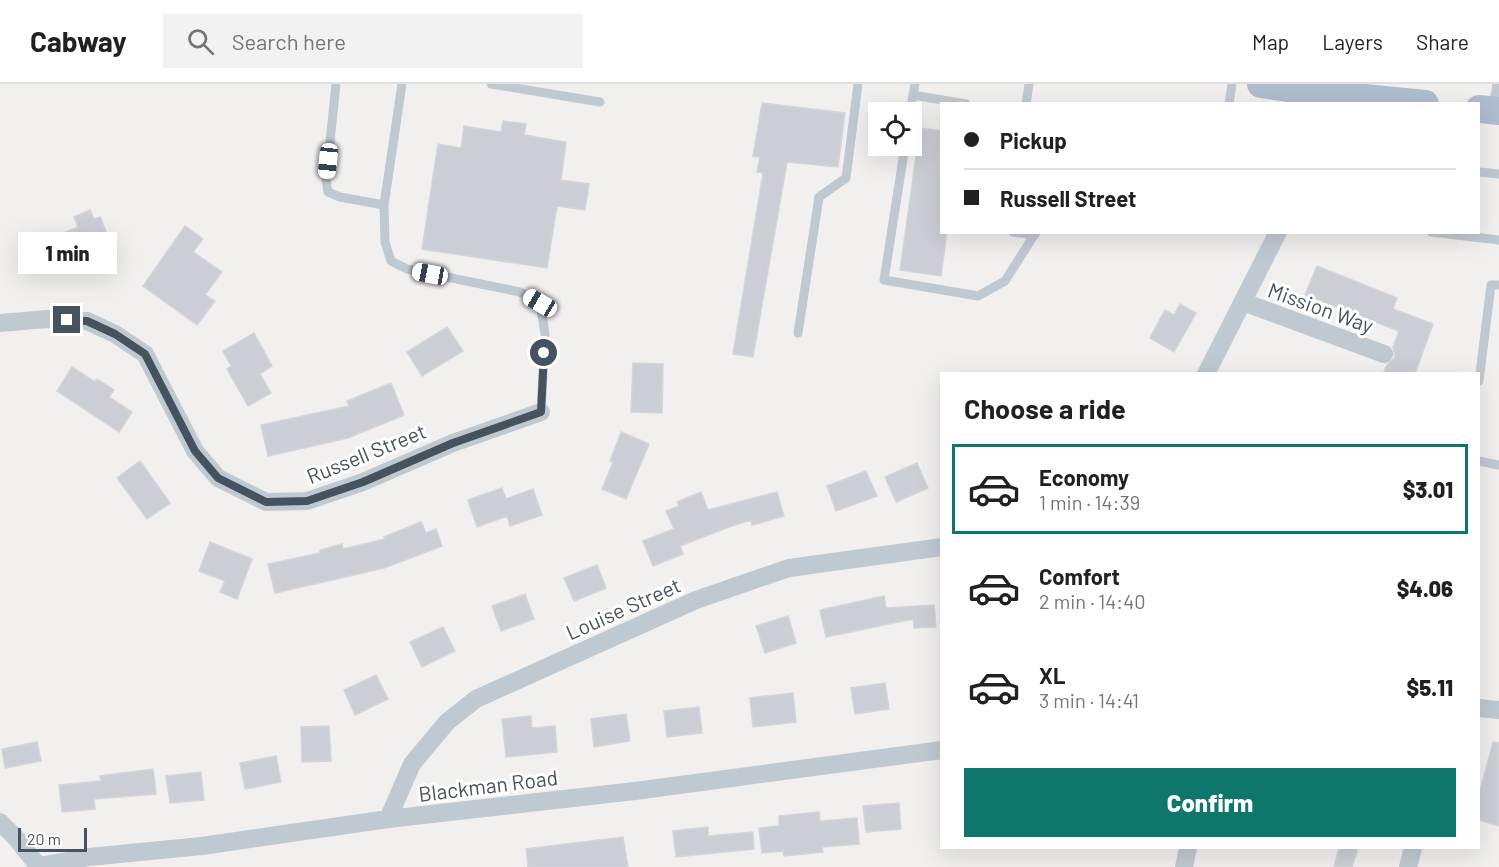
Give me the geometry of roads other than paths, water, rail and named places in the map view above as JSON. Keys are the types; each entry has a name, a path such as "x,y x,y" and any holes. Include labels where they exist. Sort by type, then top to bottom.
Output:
{"main road":[{"path":"1261,84 1343,100 1384,102"}],"street":[{"path":"1207,372 1277,234"},
{"name":"Mission Way","path":"1243,302 1384,354"},
{"name":"Russell Street","path":"0,323 47,319 87,321 115,334 145,354 195,451 218,478 266,502 307,501 363,482 453,443 541,412"},
{"name":"Louise Street","path":"388,819 412,764 447,722 476,699 696,600 789,568 940,548"},
{"path":"1480,708 1499,710"},
{"name":"Blackman Road","path":"39,867 89,857 202,846 388,819 635,791 940,750"},
{"path":"0,822 39,867"},
{"path":"1184,867 1188,849"},
{"path":"1408,867 1413,849"}],"lane":[{"path":"336,84 326,180 328,192 340,197 384,205"},
{"path":"402,84 384,205 385,242 391,261 407,269 520,292 540,303 545,334 541,412"},
{"path":"491,84 600,102"},
{"path":"798,333 819,197 846,178 858,84"},
{"path":"912,102 915,84"},
{"path":"1026,102 1029,84"},
{"path":"1229,102 1232,84"},
{"path":"913,95 954,102"},
{"path":"903,156 884,280 978,296 1005,281 1035,234"},
{"path":"1480,172 1499,174"},
{"path":"1448,234 1499,240"},
{"path":"1480,373 1491,285 1499,285"},
{"path":"1480,461 1499,465"}]}
